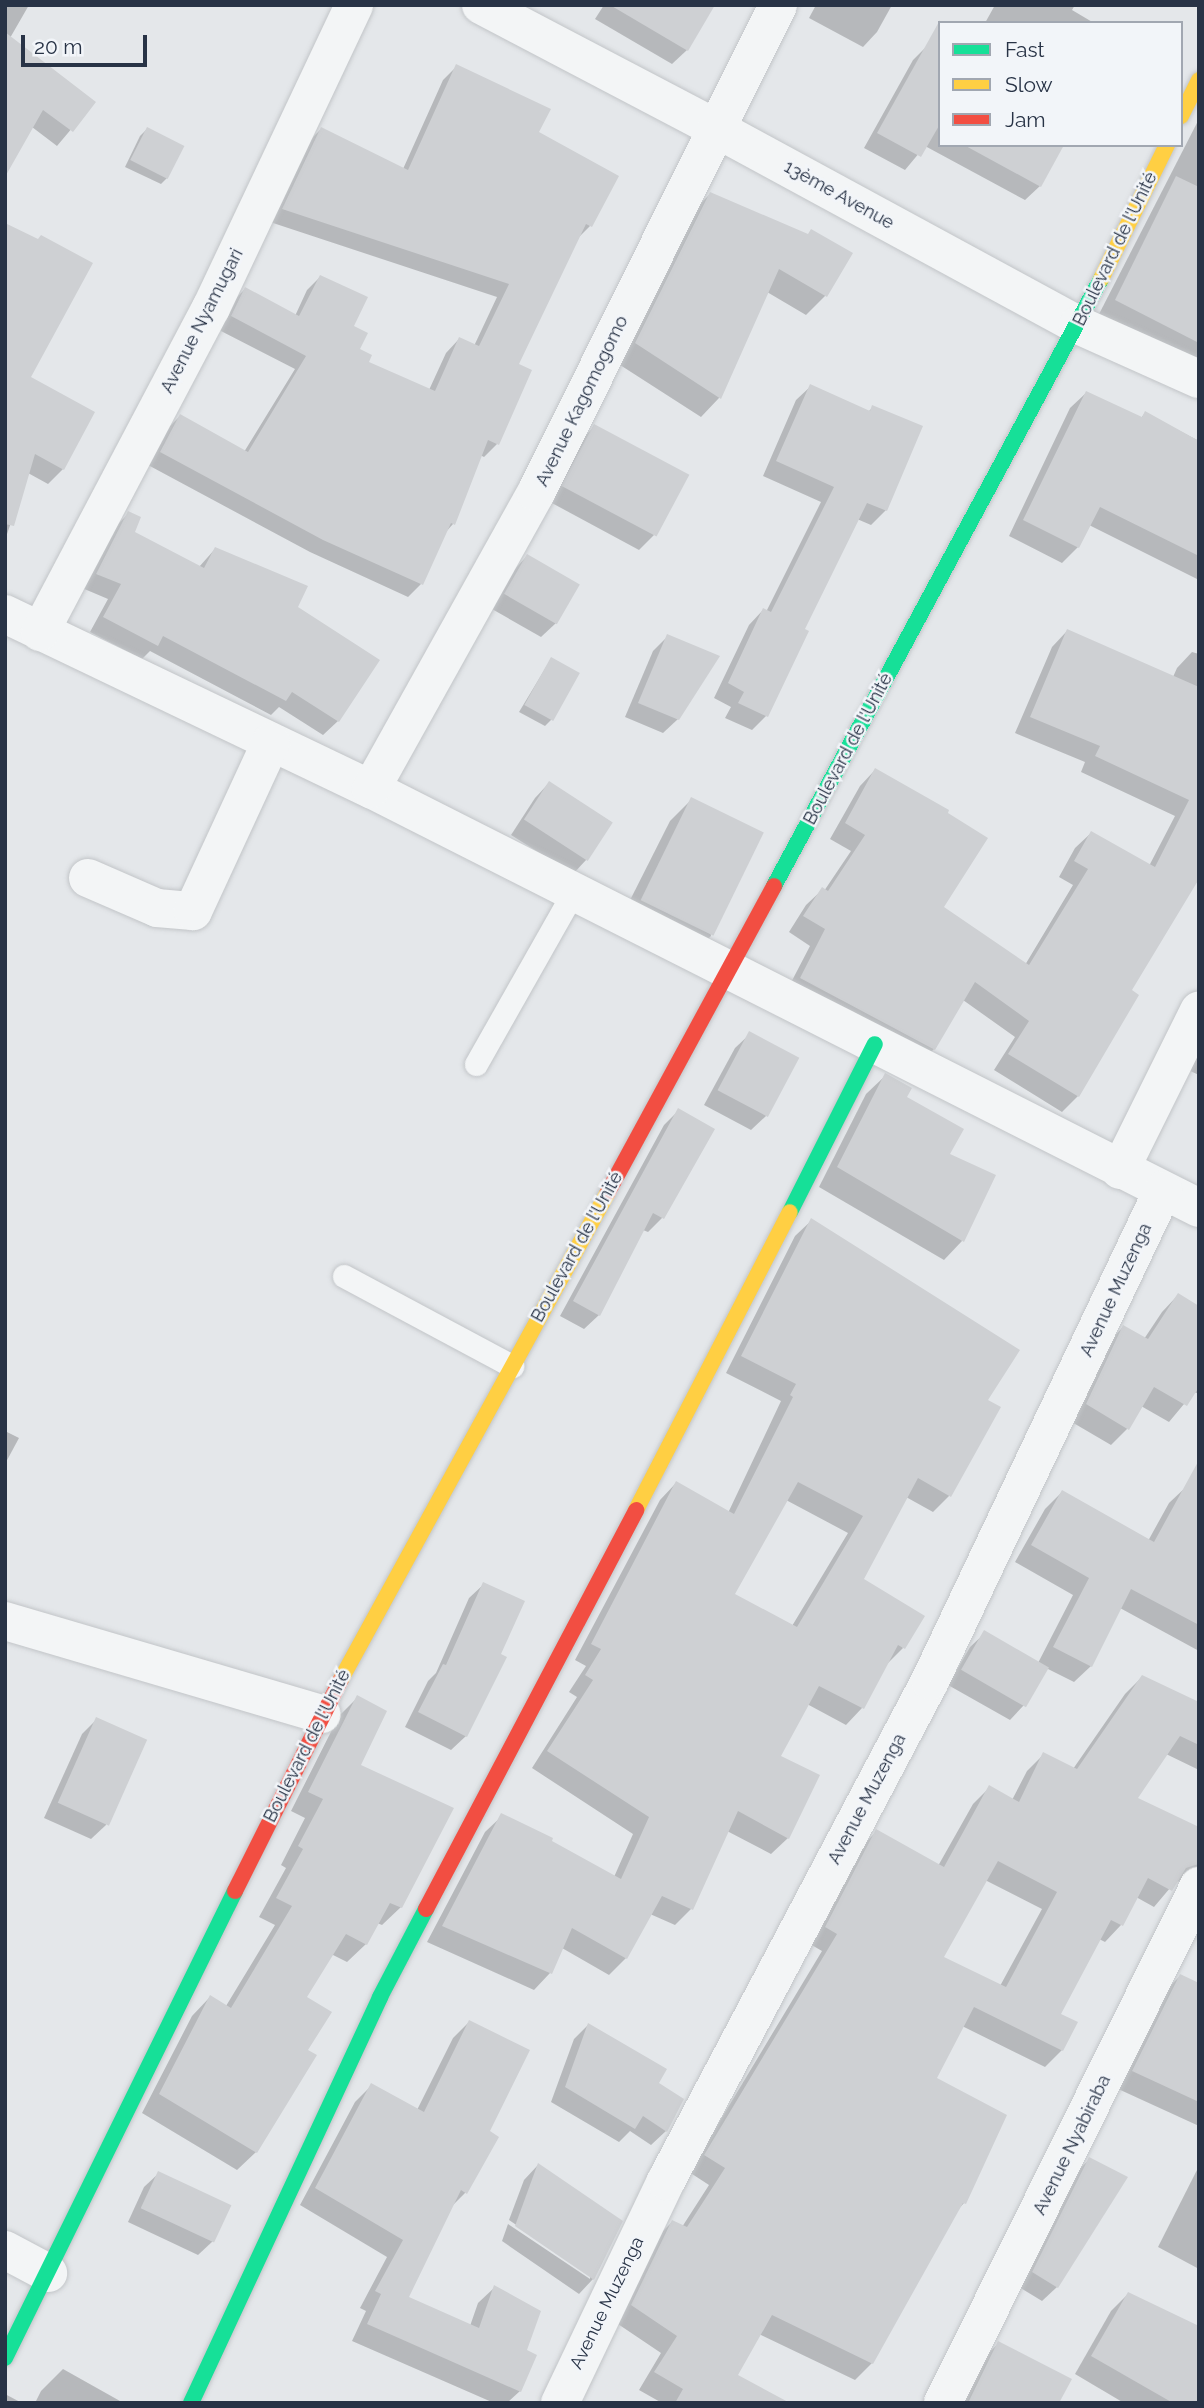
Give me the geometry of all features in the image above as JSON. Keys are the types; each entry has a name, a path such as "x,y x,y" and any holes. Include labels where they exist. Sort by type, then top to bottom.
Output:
{"street":[{"name":"Avenue Nyamugari","path":"40,632 211,308 354,5"},
{"name":"13ème Avenue","path":"481,5 717,129 1077,325 1199,379"},
{"name":"Avenue Kagomogomo","path":"371,789 536,493 778,5"},
{"path":"1183,112 1199,80"},
{"name":"Boulevard de l'Unité","path":"5,2358 321,1714 729,970 1077,325 1166,147"},
{"path":"5,614 371,789 1199,1208"},
{"path":"88,878 157,908 193,911 271,741"},
{"path":"1120,1170 1199,1012"},
{"path":"191,2403 380,1997 695,1399 875,1044"},
{"name":"Avenue Muzenga","path":"560,2403 666,2181 930,1681 1163,1190"},
{"path":"5,1621 321,1714"},
{"name":"Avenue Nyabiraba","path":"943,2403 1199,1886"},
{"path":"5,2250 48,2273"}],"lane":[{"path":"476,1064 574,891"},
{"path":"344,1276 512,1366"}],"building":[{"path":"610,5 715,5 688,51"},
{"path":"938,24 938,127 921,157 877,133"},
{"path":"5,32 96,102 73,132 43,110 5,177"},
{"path":"456,64 551,109 539,132 619,176 592,227 586,224 519,364 532,370 499,445 488,440 455,525 451,523 423,585 323,540 160,452 180,414 248,452 306,356 231,316 245,287 299,316 320,275 368,297 354,326 368,333 360,349 372,355 369,362 435,391 459,337 479,346 509,284 282,209 321,127 408,170"},
{"path":"147,127 184,146 168,179 130,160"},
{"path":"968,147 1063,147 1041,187"},
{"path":"1176,176 1199,187 1199,343 1115,300"},
{"path":"710,192 808,234 811,229 853,253 827,297 779,269 721,399 635,343"},
{"path":"5,223 38,239 41,235 93,263 31,377 95,412 64,470 35,454 14,526 5,524"},
{"path":"810,384 870,411 872,405 923,426 887,511 867,503 805,629 809,631 768,717 738,703 744,692 728,683 763,608 771,612 834,487 776,461"},
{"path":"1086,391 1142,417 1145,411 1199,441 1199,556 1100,507 1079,548 1023,520"},
{"path":"594,424 689,475 656,537 561,486"},
{"path":"128,511 141,517 135,532 204,568 215,547 308,586 298,607 380,660 339,722 292,692 286,701 163,636 158,646 103,617 121,584 96,574"},
{"path":"527,554 580,584 557,624 504,594"},
{"path":"1067,629 1199,687 1199,879 1132,990 1139,995 1079,1097 1008,1054 1029,1021 975,982 935,1050 800,978 825,929 803,916 822,887 828,891 865,835 845,823 875,768 949,810 948,813 988,838 944,907 1029,965 1088,869 1074,861 1091,831 1155,867 1189,800 1095,756 1100,746 1030,717"},
{"path":"667,634 720,656 679,720 638,703"},
{"path":"551,657 580,673 553,721 524,705"},
{"path":"549,781 613,822 588,861 524,820"},
{"path":"691,797 764,833 713,936 641,900"},
{"path":"749,1031 799,1058 768,1117 718,1090"},
{"path":"885,1073 912,1088 907,1097 964,1129 950,1154 996,1175 964,1242 837,1167"},
{"path":"678,1108 715,1129 664,1219 653,1213 600,1316 573,1301"},
{"path":"811,1218 1020,1350 988,1400 1001,1407 951,1497 918,1478 864,1579 925,1616 905,1649 898,1645 864,1709 819,1686 781,1756 820,1775 789,1839 738,1811 693,1910 662,1896 627,1959 572,1928 552,1974 442,1926 501,1813 553,1838 552,1841 621,1879 649,1817 547,1751 593,1680 585,1675 601,1649 591,1644 676,1481 734,1514 793,1397 790,1395 796,1384 741,1356","holes":["798,1482 863,1516 797,1627 735,1594"]},
{"path":"1178,1293 1199,1306 1199,1387 1187,1406 1154,1387 1129,1430 1086,1404 1123,1325 1148,1339"},
{"path":"1199,1460 1199,1625 1131,1589 1092,1667 1053,1647 1089,1578 1031,1545 1062,1490 1154,1542"},
{"path":"483,1582 525,1601 501,1654 507,1657 467,1737 418,1712 443,1664 446,1665"},
{"path":"984,1630 1049,1667 1026,1707 961,1670"},
{"path":"1142,1675 1199,1702 1199,1745 1180,1736 1138,1798 1199,1827 1199,1864 1186,1868 1172,1891 1148,1878 1123,1926 1111,1920 1061,2014 1078,2022 1063,2051 974,2007 937,2078 1007,2115 966,2204 963,2203 873,2364 772,2315 738,2375 790,2403 675,2403 683,2389 654,2372 677,2336 631,2305 672,2220 687,2227 725,2168 704,2155 837,1934 825,1927 876,1829 944,1867 989,1785 1019,1802 1043,1752 1077,1769","holes":["998,1861 1057,1892 1006,1987 944,1957"]},
{"path":"357,1695 387,1711 361,1765 454,1808 402,1908 390,1903 367,1945 346,1934 307,1997 332,2012 308,2050 317,2055 257,2153 159,2094 210,1995 231,2008 292,1906 276,1898 303,1849 298,1846 323,1799 308,1792"},
{"path":"96,1717 147,1740 109,1826 58,1803"},
{"path":"1180,1974 1199,1983 1199,2102 1132,2071"},
{"path":"469,2020 530,2050 490,2131 499,2137 467,2194 461,2190 409,2297 479,2328 494,2285 541,2311 527,2350 537,2355 521,2392 367,2324 381,2294 375,2291 403,2240 315,2188 371,2083 424,2112"},
{"path":"588,2023 667,2069 659,2083 684,2099 667,2132 643,2116 635,2129 565,2087"},
{"path":"1089,2157 1128,2177 1058,2288 1032,2272"},
{"path":"538,2163 623,2221 594,2280 515,2226"},
{"path":"158,2171 231,2205 214,2242 141,2208"},
{"path":"1128,2292 1199,2326 1199,2403 1173,2403 1091,2356"},
{"path":"998,2341 1072,2379 1059,2403 968,2403"}],"traffic: fast":[{"path":"774,886 1101,279"},
{"path":"790,1212 875,1044"},
{"path":"5,2358 235,1891"},
{"path":"191,2403 380,1997 426,1909"}],"traffic: slow":[{"path":"1183,112 1199,80"},
{"path":"1101,279 1166,147"},
{"path":"340,1681 608,1192"},
{"path":"636,1510 790,1212"}],"traffic: jam":[{"path":"608,1192 774,886"},
{"path":"426,1909 636,1510"},
{"path":"235,1891 340,1681"}]}
